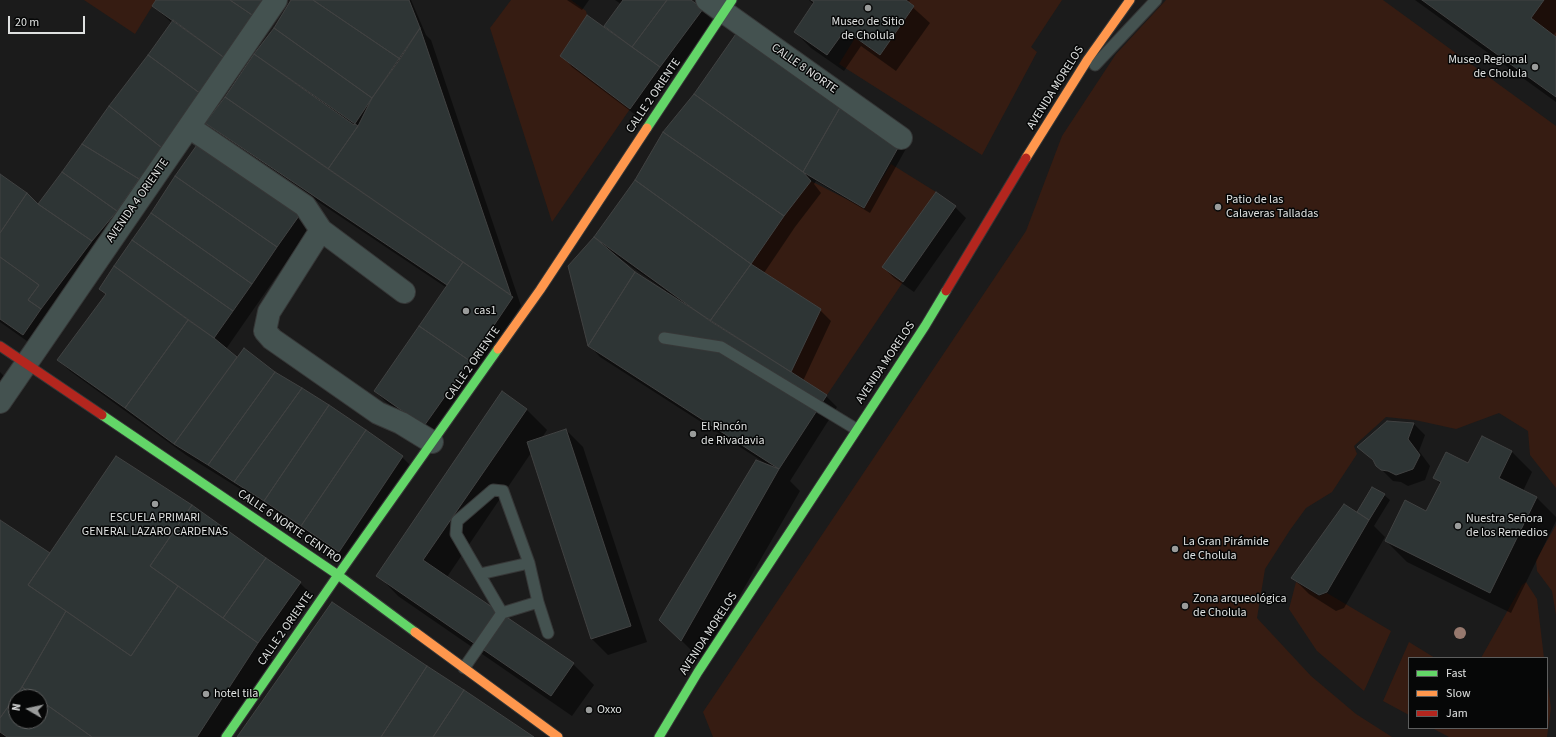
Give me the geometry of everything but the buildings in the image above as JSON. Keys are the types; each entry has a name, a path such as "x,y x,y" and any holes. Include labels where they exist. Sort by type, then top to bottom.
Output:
{"street":[{"name":"AVENIDA 4 ORIENTE","path":"0,402 276,0"},
{"name":"AVENIDA MORELOS","path":"659,737 698,672 925,326 1011,182 1088,59 1130,0"},
{"name":"CALLE 8 NORTE","path":"721,4 734,21 901,138"},
{"name":"CALLE 2 ORIENTE","path":"226,737 338,575 540,290 721,4"},
{"path":"189,127 305,206 321,230 404,292"},
{"path":"321,230 269,312 265,330 272,339 378,413 401,423 432,442"},
{"name":"CALLE 6 NORTE CENTRO","path":"0,346 338,575 558,737"}],"lane":[{"path":"1064,98 1156,0"},
{"path":"664,338 721,347 856,429"},
{"path":"502,613 456,534 457,521 493,490 503,491 529,563 538,602 548,633"},
{"path":"480,574 529,563"},
{"path":"464,668 502,613 538,602"}],"shaded area":[{"path":"84,0 156,0 135,34"},
{"path":"511,0 571,0 586,11 587,15 560,56 630,109 552,222 490,28"},
{"path":"906,0 1062,0 1031,47 1037,52 982,155 839,64 855,38 880,55 914,6"},
{"path":"1166,0 1383,0 1556,126 1556,488 1530,455 1528,431 1499,413 1456,429 1415,420 1386,417 1354,446 1357,454 1332,492 1306,508 1290,530 1265,569 1257,618 1311,676 1356,714 1392,737 713,737 703,712 1026,231 1062,136 1116,54"},
{"path":"1544,0 1556,0 1556,37 1531,18"},
{"path":"891,164 956,206 827,395 791,372 821,309 751,264 788,209 811,181 864,208"},
{"path":"1556,525 1556,615 1552,591 1537,571 1536,560"},
{"path":"1296,582 1319,596 1327,593 1391,631 1364,691 1317,651 1289,609"},
{"path":"1526,582 1537,599 1544,657 1482,657 1522,585"},
{"path":"1409,642 1433,657 1408,657 1408,714 1383,701"},
{"path":"1548,686 1551,708 1547,737 1449,737 1434,729 1548,729"}],"traffic: fast":[{"path":"647,128 732,0"},
{"path":"659,737 698,672 925,326 946,291"},
{"path":"226,737 338,575 498,349"},
{"path":"102,415 338,575 415,632"}],"traffic: slow":[{"path":"1026,158 1088,59 1130,0"},
{"path":"498,349 540,290 647,128"},
{"path":"415,632 558,737"}],"traffic: jam":[{"path":"946,291 1026,158"},
{"path":"0,346 102,415"}],"place":[{"name":"Museo de Sitio de Cholula","path":"868,8"},
{"name":"Museo Regional de Cholula","path":"1535,67"},
{"name":"Patio de las Calaveras Talladas","path":"1218,207"},
{"name":"cas1","path":"466,311"},
{"name":"El Rincón de Rivadavia","path":"693,434"},
{"name":"ESCUELA PRIMARI GENERAL LAZARO CARDENAS","path":"155,504"},
{"name":"Nuestra Señora de los Remedios","path":"1458,526"},
{"name":"La Gran Pirámide de Cholula","path":"1175,549"},
{"name":"Zona arqueológica de Cholula","path":"1185,606"},
{"name":"hotel tila","path":"206,694"},
{"name":"Oxxo","path":"589,710"}]}
